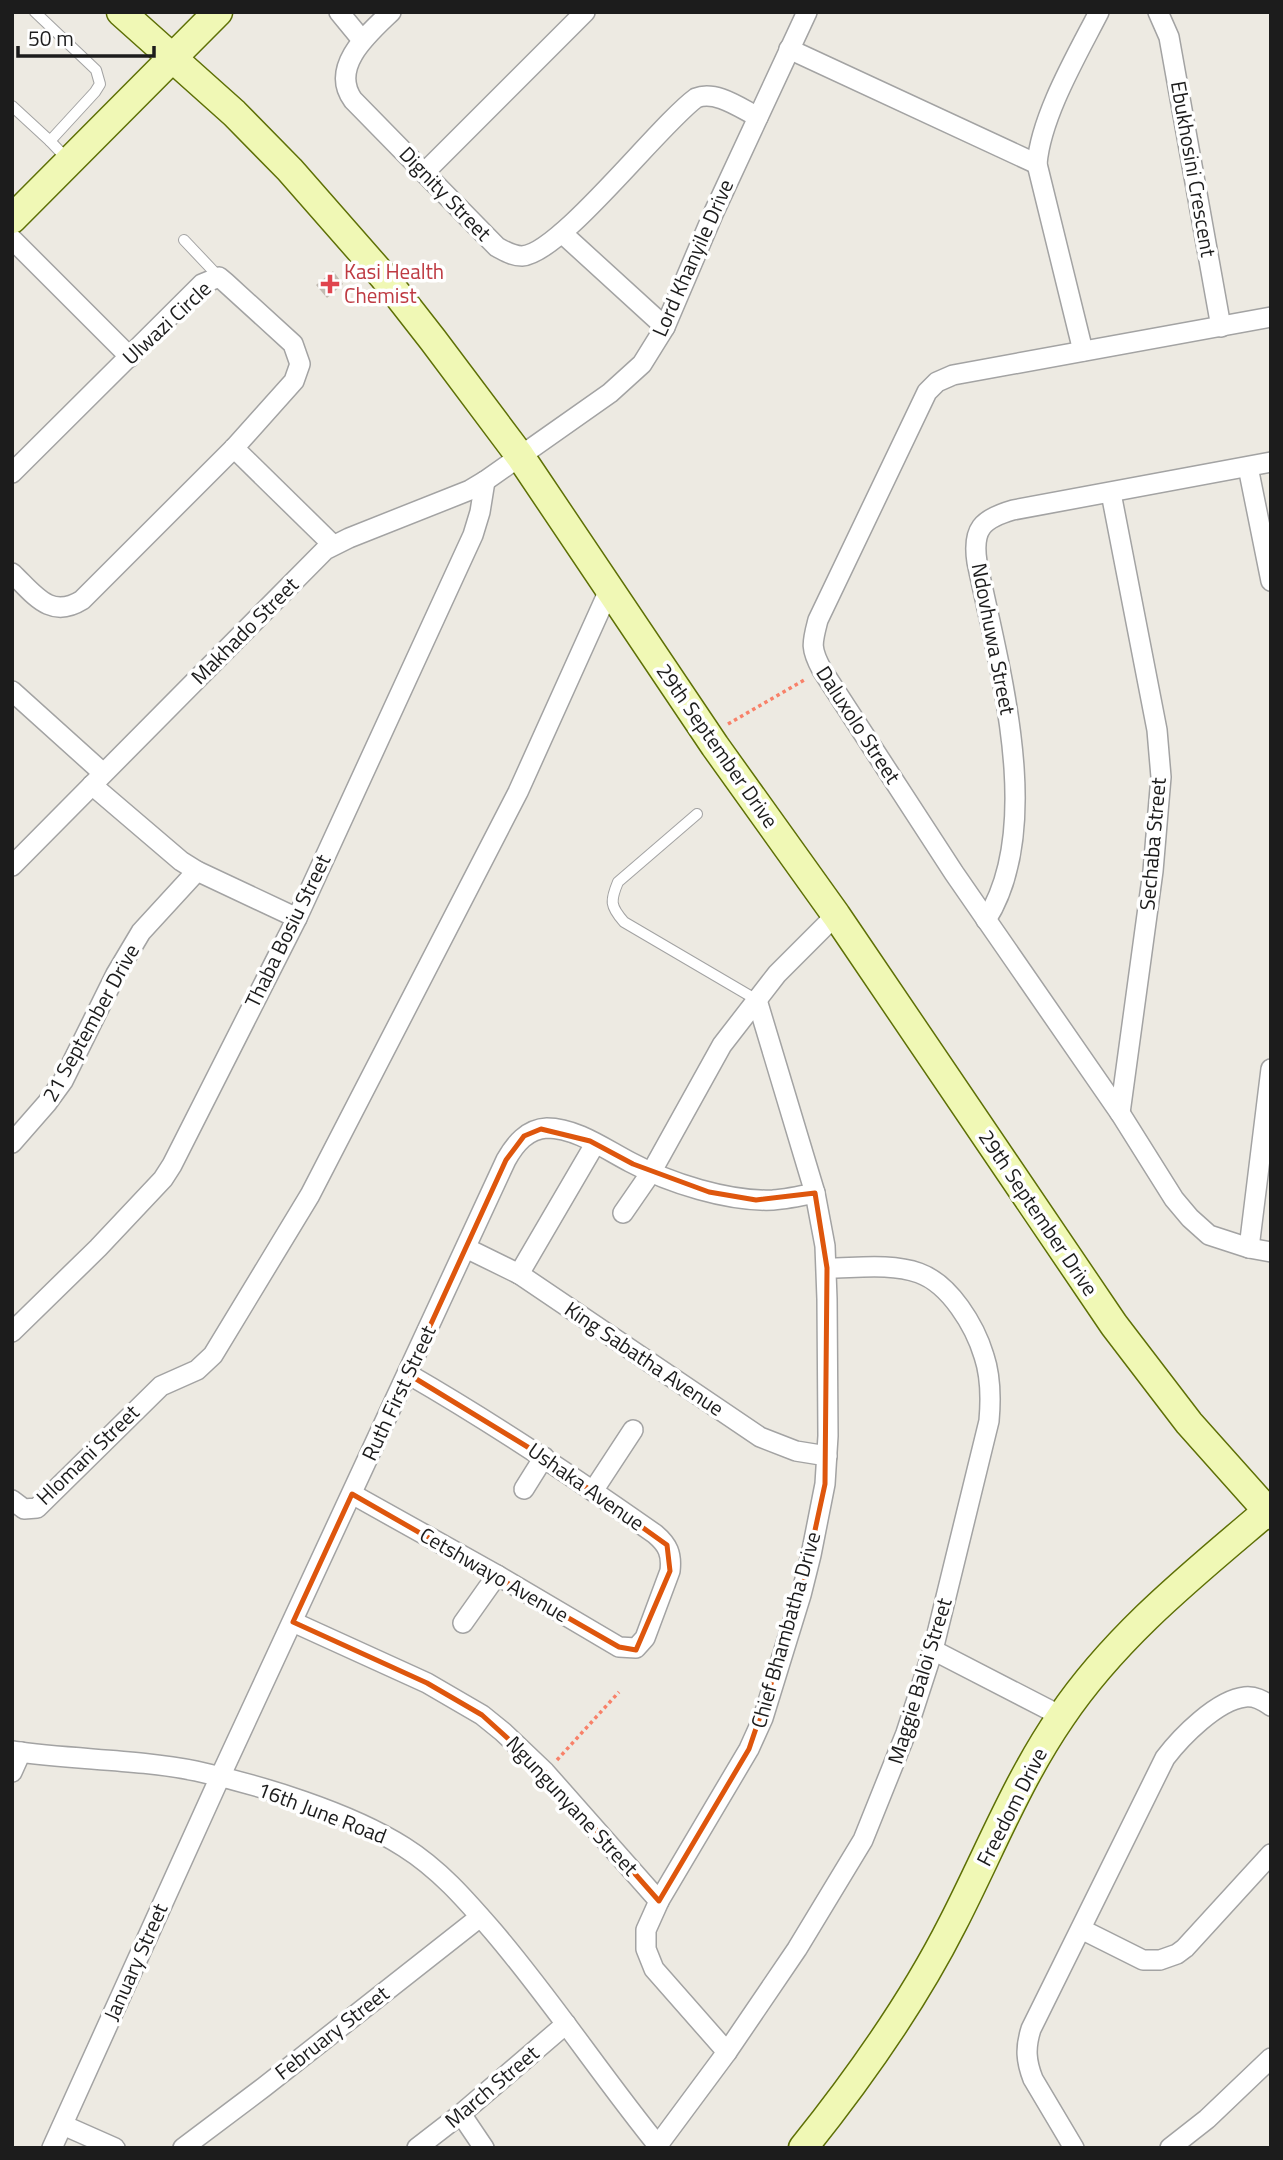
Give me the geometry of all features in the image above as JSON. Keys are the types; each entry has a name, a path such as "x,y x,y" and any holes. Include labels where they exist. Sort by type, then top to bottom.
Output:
{"street":[{"name":"29th September Drive","path":"121,12 260,139 334,218 416,319 520,456 1114,1325 1189,1423 1269,1511"},
{"path":"12,219 218,12"},
{"path":"339,12 362,40"},
{"name":"Dignity Street","path":"391,12 362,40 352,57 347,72 346,89 353,100 497,247 511,254 523,256 536,252 562,233 696,97 717,97 758,117"},
{"path":"425,172 585,12"},
{"name":"Lord Khanyile Drive","path":"520,456 610,393 642,364 665,327 714,212 807,12"},
{"path":"1083,351 1037,164 1039,148 1056,99 1099,12"},
{"name":"Ebukhosini Crescent","path":"1158,12 1169,37 1221,327"},
{"path":"789,49 1037,164"},
{"path":"562,233 665,327"},
{"path":"12,239 130,357"},
{"name":"Ulwazi Circle","path":"12,473 202,284 219,277 293,344 300,364 294,381 234,449 94,590 68,608 50,606 42,603 12,573"},
{"name":"Daluxolo Street","path":"1271,317 953,375 937,382 927,391 818,620 813,646 814,655 822,670 986,920 1120,1113 1174,1199 1209,1235 1271,1252"},
{"path":"234,449 333,545"},
{"name":"Makhado Street","path":"12,866 325,550 470,489 520,456"},
{"name":"Ndovhuwa Street","path":"986,920 997,904 1012,842 1015,775 1011,730 977,562 976,539 979,529 1001,513 1271,462"},
{"path":"1248,467 1271,581"},
{"name":"Thaba Bosiu Street","path":"12,1332 98,1248 168,1172 297,918 473,535 485,481"},
{"name":"Sechaba Street","path":"1111,493 1157,730 1161,777 1153,871 1120,1113"},
{"name":"Hlomani Street","path":"12,1500 24,1509 37,1507 161,1386 197,1370 213,1355 310,1195 518,792 610,588"},
{"path":"12,691 181,861 297,918"},
{"name":"21 September Drive","path":"12,1143 47,1104 63,1081 116,974 141,932 197,871"},
{"path":"623,1213 652,1171 722,1045 795,955 836,915"},
{"name":"Chief Bhambatha Drive","path":"727,2052 654,1969 649,1960 645,1940 646,1930 659,1901 733,1779 763,1718 811,1555 825,1483 827,1268 821,1222 815,1193 757,999"},
{"path":"1249,1248 1271,1069"},
{"name":"Ruth First Street","path":"220,1777 506,1160 524,1136 549,1128 595,1144 652,1171"},
{"path":"519,1274 595,1144"},
{"path":"652,1171 709,1192 732,1197 774,1200 815,1193"},
{"name":"King Sabatha Avenue","path":"466,1248 519,1274 760,1437 796,1451 827,1455"},
{"name":"Maggie Baloi Street","path":"659,2146 797,1949 863,1840 906,1733 933,1650 989,1421 991,1400 984,1355 969,1322 944,1287 918,1272 827,1268"},
{"name":"Ushaka Avenue","path":"408,1374 544,1457 667,1545 670,1571 645,1638 636,1648"},
{"path":"593,1491 633,1430"},
{"path":"524,1489 544,1457"},
{"name":"Cetshwayo Avenue","path":"352,1494 618,1647 636,1648"},
{"name":"Freedom Drive","path":"803,2148 878,2048 931,1965 1036,1756 1061,1716 1093,1673 1130,1632 1269,1511"},
{"path":"463,1623 497,1575"},
{"name":"Ngungunyane Street","path":"293,1622 401,1670 482,1715 545,1772 659,1901"},
{"path":"933,1650 1061,1716"},
{"path":"1074,2148 1033,2080 1026,2050 1031,2029 1154,1777 1175,1745 1216,1710 1231,1701 1253,1697 1271,1706"},
{"path":"12,1772 17,1751"},
{"name":"16th June Road","path":"17,1751 165,1766 220,1777 331,1812 405,1847 442,1875 517,1960 659,2146"},
{"name":"January Street","path":"52,2148 220,1777"},
{"path":"1081,1929 1143,1960 1168,1958 1194,1940 1271,1854"},
{"name":"February Street","path":"183,2148 480,1917"},
{"name":"March Street","path":"417,2148 566,2024"},
{"path":"1170,2148 1207,2119 1271,2058"},
{"path":"461,2114 484,2148"},
{"path":"63,2125 114,2148"}],"lane":[{"path":"35,12 96,71 100,81 95,92 50,141"},
{"path":"12,106 69,161"},
{"path":"184,240 219,277"},
{"path":"697,814 618,882 612,897 613,909 624,922 757,999"}],"path":[{"path":"709,736 822,670"},
{"path":"545,1772 619,1692"}],"highlighted area":[{"path":"541,1129 590,1141 633,1164 709,1192 756,1200 815,1193 827,1268 825,1484 801,1595 749,1749 659,1901 545,1772 482,1715 427,1683 293,1622 352,1494 619,1647 636,1650 670,1571 667,1545 544,1457 408,1374 506,1160 524,1136"}],"building":[{"name":"Kasi Health Chemist","path":"333,271 343,284 327,298 316,285"}],"place":[{"name":"Kasi Health Chemist","path":"330,284"}]}
